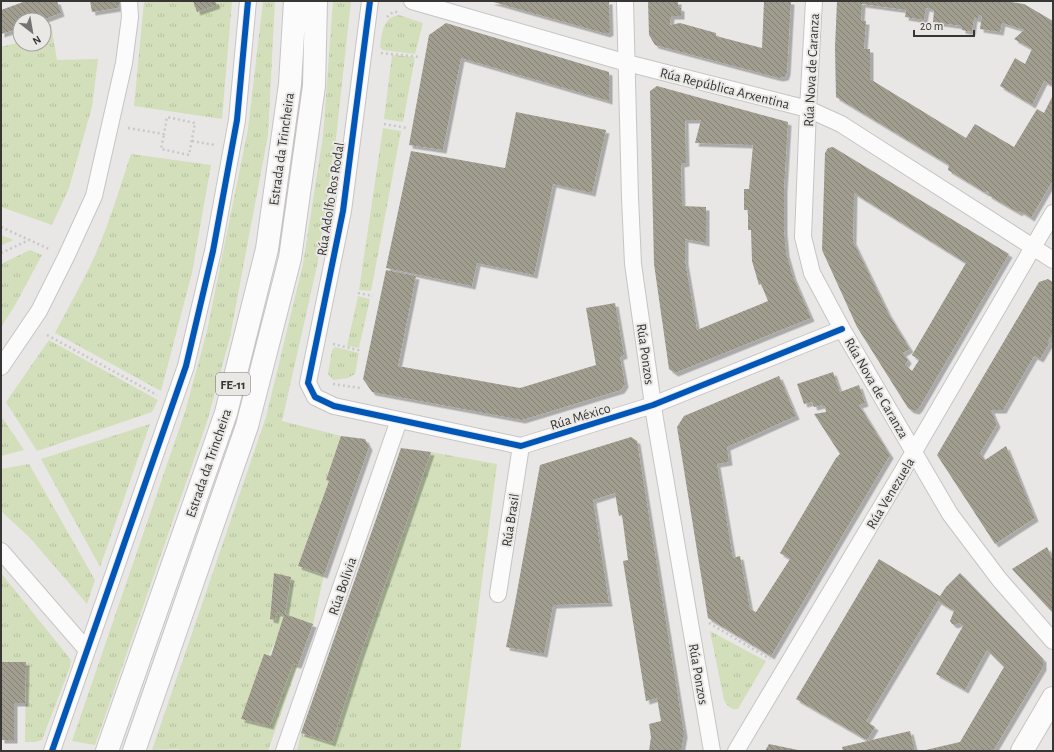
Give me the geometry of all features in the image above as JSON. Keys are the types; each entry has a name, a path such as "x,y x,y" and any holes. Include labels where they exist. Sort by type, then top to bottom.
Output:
{"main road":[{"name":"Estrada da Trincheira","path":"107,751 226,413 265,257 290,84 295,1"},
{"name":"Estrada da Trincheira","path":"134,751 247,426 290,258 314,86 316,1"},
{"path":"1022,751 1053,698"}],"street":[{"path":"1,367 39,311 94,196 124,63 130,17 129,1"},
{"path":"52,751 186,366 213,251 237,120 248,1"},
{"name":"Rúa Adolfo Ros Rodal","path":"315,397 308,384 343,211 370,1"},
{"name":"Rúa República Arxentina","path":"412,1 627,63 808,110 841,124 1053,260"},
{"name":"Rúa Ponzos","path":"625,1 633,264 653,405 712,751"},
{"name":"Rúa Nova de Caranza","path":"814,1 803,237 812,273 842,329 950,514 999,579 1053,641"},
{"name":"Rúa Venezuela","path":"736,751 914,452 1053,213"},
{"name":"Rúa México","path":"315,397 334,406 521,446 653,405 842,329"},
{"name":"Rúa Bolivia","path":"284,751 399,420"},
{"name":"Rúa Brasil","path":"498,594 521,446"},
{"path":"1,551 87,650"}],"path":[{"path":"383,21 385,17 393,12 399,12"},
{"path":"378,52 421,57"},
{"path":"167,117 195,123 189,155 161,149 164,134 167,117"},
{"path":"384,124 407,128"},
{"path":"125,127 164,134"},
{"path":"192,141 219,146"},
{"path":"1,227 49,249"},
{"path":"1,253 29,240"},
{"path":"358,293 373,296"},
{"path":"47,335 161,397"},
{"path":"330,344 362,351"},
{"path":"331,384 360,388"},
{"path":"688,610 786,668"}],"green space":[{"path":"144,1 193,1 198,12 216,5 216,2 232,2 222,119 134,106"},
{"path":"263,1 275,1 268,135 230,337 207,422 95,745 72,741 185,412 207,331 248,129"},
{"path":"333,1 351,1 336,138 317,266 282,421 341,436 326,480 329,481 298,566 324,575 313,624 285,614 291,577 274,573 270,618 275,620 277,612 284,615 278,635 241,719 270,726 293,664 298,665 268,751 183,751 178,749 152,750 266,417 303,264 323,136"},
{"path":"399,15 423,23 415,54 383,50 380,47 382,32 386,23 393,16"},
{"path":"52,30 57,60 98,59 92,107 69,188 52,225 1,207 1,47 12,44 12,52 52,52"},
{"path":"392,55 415,57 403,122 384,119"},
{"path":"383,128 401,131 371,291 359,290"},
{"path":"131,154 211,165 192,273 161,391 55,333 96,253"},
{"path":"1,235 14,240 1,245"},
{"path":"30,250 42,255 14,307 1,327 1,264"},
{"path":"358,296 370,299 359,348 347,346"},
{"path":"49,340 158,400 152,412 37,451 6,402"},
{"path":"335,347 359,353 355,374 348,378 333,380 328,374 332,350"},
{"path":"1,416 24,450 1,456"},
{"path":"150,424 100,567 41,459"},
{"path":"431,452 497,464 460,751 297,751 301,733 332,743 360,656"},
{"path":"29,464 95,580 87,604 30,538 1,511 1,469"},
{"path":"1,573 71,660 70,667 42,740 35,742 25,742 26,662 1,662"},
{"path":"710,631 766,661 738,709 730,708 724,700"}],"building":[{"path":"26,1 57,1 61,13 52,16 52,12 12,12 12,31 1,34 1,10"},
{"path":"90,1 121,1 118,8 92,12"},
{"path":"193,1 215,1 217,5 197,12"},
{"path":"490,1 609,1 610,32 607,34"},
{"path":"648,1 678,1 678,7 681,8 681,16 671,16 670,25 680,23 716,33 716,36 762,48 764,1 791,1 787,72 785,77 779,78 655,45 649,35"},
{"path":"837,1 1004,1 1024,4 1053,21 1053,86 1044,81 1032,105 1000,86 1015,58 1025,64 1032,49 1014,39 1024,30 1002,23 1000,32 980,29 982,16 979,15 978,19 974,18 972,32 962,30 962,26 933,22 934,10 931,9 926,8 924,20 905,17 906,10 862,4 861,21 866,21 864,49 870,49 870,79 966,138 975,124 1014,147 1037,109 1044,113 1053,95 1053,180 1031,218 1020,211 1019,213 988,195 989,192 987,191 986,193 948,170 949,165 836,97 835,47"},
{"path":"446,23 609,72 609,101 461,58 443,150 409,145 429,35"},
{"path":"657,86 788,122 784,189 784,231 786,253 793,277 811,318 675,373 669,369 654,264 650,91","holes":["685,120 701,120 695,143 753,145 749,189 744,189 744,210 748,210 748,230 751,230 752,261 759,285 761,284 768,301 697,330 685,261 685,239 706,243 706,207 682,206 681,164 686,163"]},
{"path":"516,112 606,130 592,193 553,184 534,275 477,263 472,286 386,268 411,151 505,168"},
{"path":"833,147 1009,254 916,411 908,408 857,327 822,250 825,153 828,148","holes":["854,193 966,263 912,355 919,360 912,371 905,365 908,360 903,353 910,349 888,313 853,241"]},
{"path":"386,270 416,276 398,366 520,388 596,365 586,308 615,303 624,355 620,357 625,384 621,390 522,420 372,392 363,379"},
{"path":"1048,279 1053,282 1053,324 1051,327 1053,328 1053,333 1048,341 1050,342 1040,359 1034,356 1003,410 991,410 997,424 980,453 985,460 1006,446 1035,518 995,544 937,455 1039,282"},
{"path":"833,372 840,392 859,385 865,403 859,405 890,455 771,656 708,618 677,427 684,416 779,376 796,416 727,447 729,462 717,464 733,558 740,556 750,609 756,612 790,559 780,553 836,458 840,454 814,414 826,412 825,406 823,407 822,405 814,407 812,402 804,404 797,384"},
{"path":"341,436 365,439 369,447 324,575 298,566 329,481 326,480"},
{"path":"631,437 637,441 684,734 681,751 649,751 651,737 649,724 661,721 657,698 646,701 623,561 628,560 622,515 619,516 615,493 593,500 609,603 553,605 544,654 506,647 540,465"},
{"path":"401,448 431,452 360,656 332,743 301,733"},
{"path":"1047,547 1052,558 1053,557 1053,613 1012,569"},
{"path":"879,559 940,596 946,587 960,573 1043,659 1043,667 993,751 921,751 960,742 1004,667 987,650 965,690 936,674 963,626 959,623 955,625 952,624 950,621 954,611 938,601 866,721 875,727 867,740 796,699"},
{"path":"274,573 291,577 285,614 313,624 298,665 293,664 270,726 241,719 264,654 271,656 284,615 277,612 275,620 270,619"},
{"path":"1,662 26,662 25,703 14,703 14,740 1,740"},
{"path":"910,731 915,751 843,751 842,747"},
{"path":"769,744 798,750 798,751 765,751"}],"cycle path":[{"path":"52,751 186,366 213,251 237,120 248,1"},
{"path":"370,1 343,211 308,383 315,397 334,406 521,446 653,405 842,329"}]}
